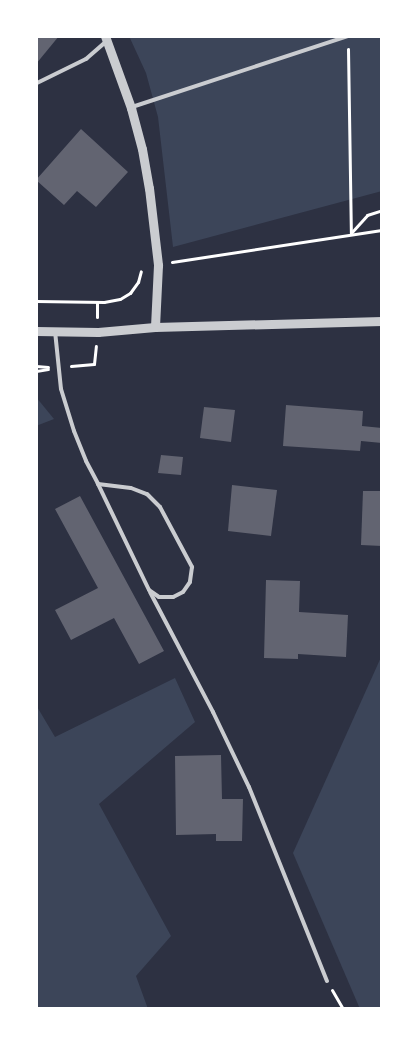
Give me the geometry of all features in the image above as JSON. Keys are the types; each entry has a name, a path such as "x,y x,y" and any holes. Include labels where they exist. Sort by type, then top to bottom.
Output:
{"street":[{"path":"106,39 131,108 142,149 149,188 158,265 155,327"},
{"path":"36,331 98,332 155,327 382,321"}],"lane":[{"path":"131,108 348,37"},
{"path":"37,83 86,59 106,39"},
{"path":"55,331 61,389 74,431 149,590 213,712 249,787 327,981"},
{"path":"98,484 131,488 147,494 160,507 183,546 192,567 190,582 183,592 172,597 159,597 149,590"}],"path":[{"path":"348,37 350,233"},
{"path":"350,233 368,215 382,210"},
{"path":"36,301 104,302 120,299 130,293 138,282 141,269 350,233 382,230"},
{"path":"58,368 94,364 98,332"},
{"path":"327,981 343,1009"}],"shaded area":[{"path":"129,36 382,36 382,191 173,247 158,117 146,73"},
{"path":"36,397 54,419 36,426"},
{"path":"382,655 382,1009 360,1009 293,853"},
{"path":"175,678 195,722 99,804 171,936 136,976 148,1009 36,1009 36,705 55,737"}],"building":[{"path":"36,36 59,36 36,64"},
{"path":"81,129 128,172 96,207 77,191 64,205 36,180"},
{"path":"286,405 363,411 362,426 382,428 382,443 361,441 360,451 283,446"},
{"path":"204,407 235,410 231,442 200,438"},
{"path":"161,455 183,457 181,475 158,473"},
{"path":"232,485 277,490 271,536 228,531"},
{"path":"363,491 382,491 382,546 361,545"},
{"path":"80,496 164,651 139,664 114,618 71,640 55,610 98,588 55,509"},
{"path":"266,580 300,581 299,612 348,615 346,657 298,654 298,659 264,658"},
{"path":"221,755 222,799 243,799 242,841 216,841 216,834 176,835 175,756"}]}
